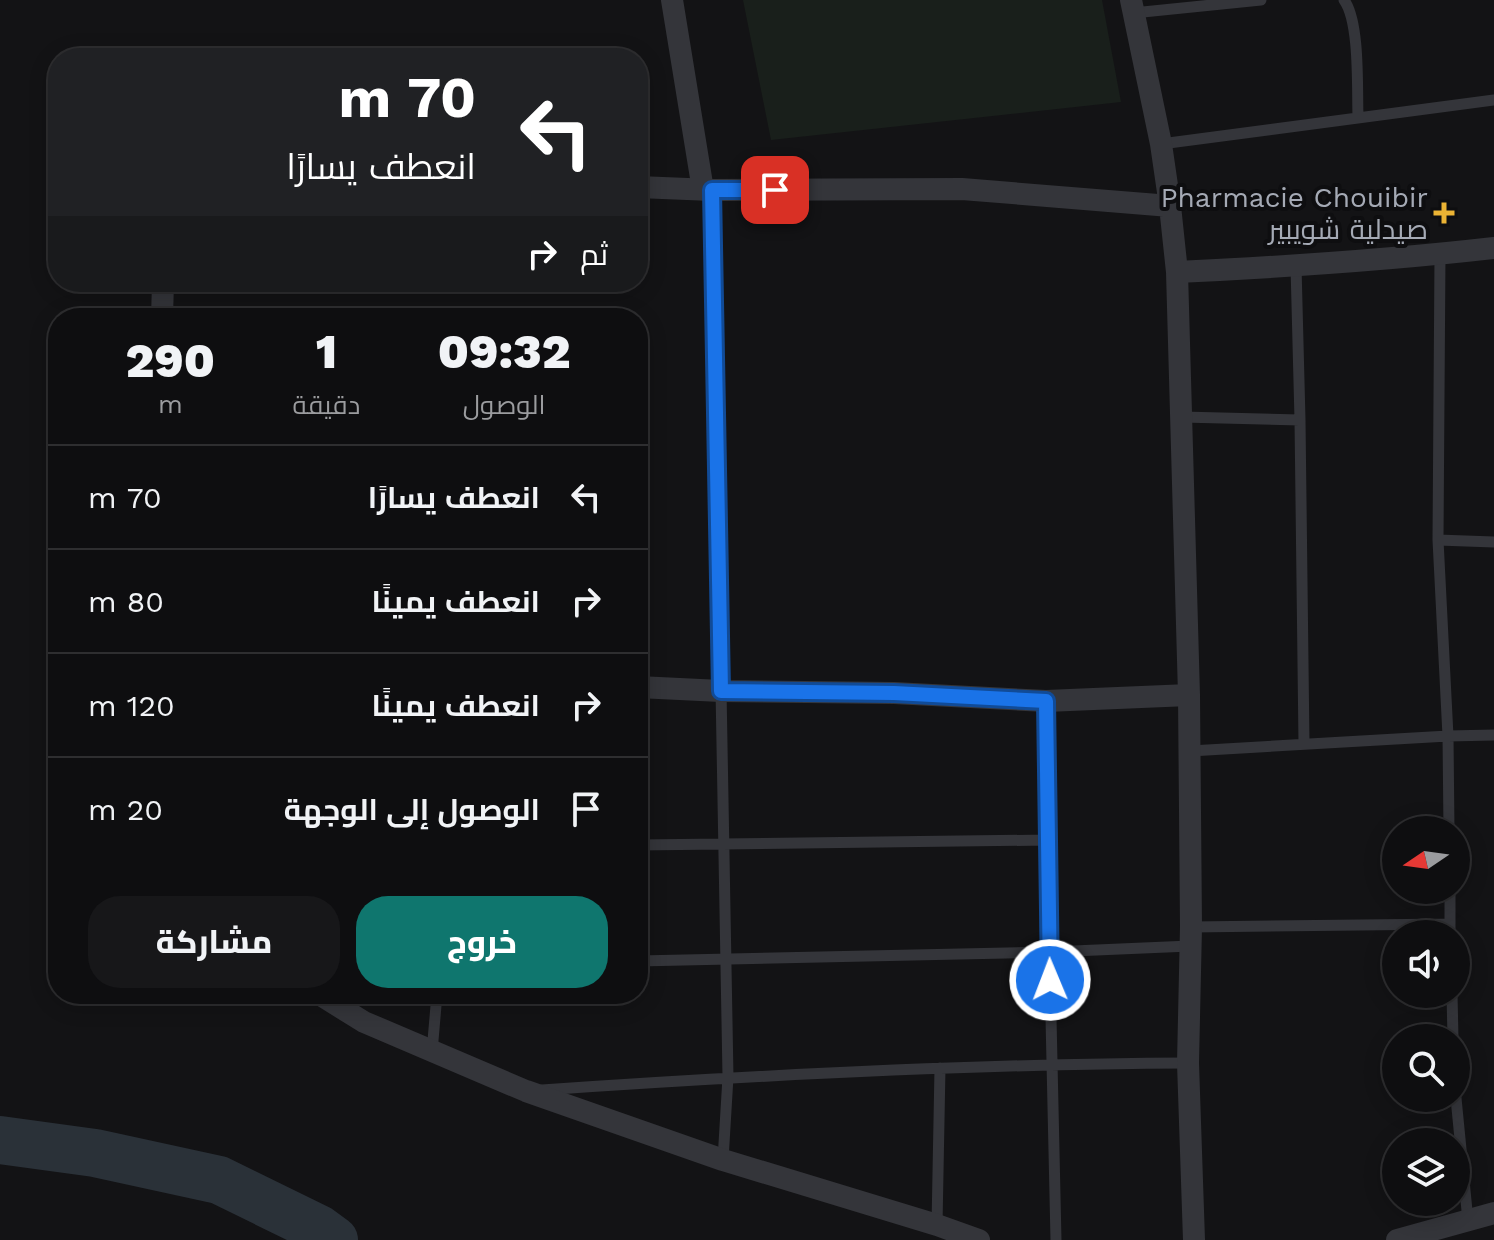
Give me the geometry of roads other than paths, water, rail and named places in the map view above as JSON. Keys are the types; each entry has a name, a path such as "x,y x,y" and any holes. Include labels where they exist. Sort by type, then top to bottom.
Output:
{"street":[{"path":"672,0 708,190"},
{"path":"1132,6 1161,144 1177,272 1190,751 1188,1063 1194,1240"},
{"path":"648,187 962,189 1170,206"},
{"path":"1177,272 1296,266 1494,248"},
{"path":"648,687 894,693 1046,701 1189,695"},
{"path":"335,1004 364,1022 526,1091 723,1160 979,1240"},
{"path":"1397,1240 1494,1213"}],"lane":[{"path":"1132,6 1261,0"},
{"path":"1344,0 1355,34 1358,117"},
{"path":"1161,144 1494,100"},
{"path":"708,190 728,1077 723,1160"},
{"path":"1440,255 1438,540 1449,816"},
{"path":"1296,266 1304,744"},
{"path":"1182,417 1300,420"},
{"path":"1438,540 1494,542"},
{"path":"1046,701 1056,1240"},
{"path":"1190,751 1494,735"},
{"path":"648,845 1047,840"},
{"path":"648,961 1050,952 1190,936 1382,931"},
{"path":"432,1052 436,1004"},
{"path":"526,1091 728,1077 940,1068 1188,1063"},
{"path":"937,1225 940,1068"},
{"path":"1457,1112 1468,1221"}],"waterway":[{"path":"0,1140 95,1153 219,1180 319,1229 334,1240"}],"place":[{"name":"Pharmacie Chouibir صيدلية شويبير","path":"1444,213"}]}
